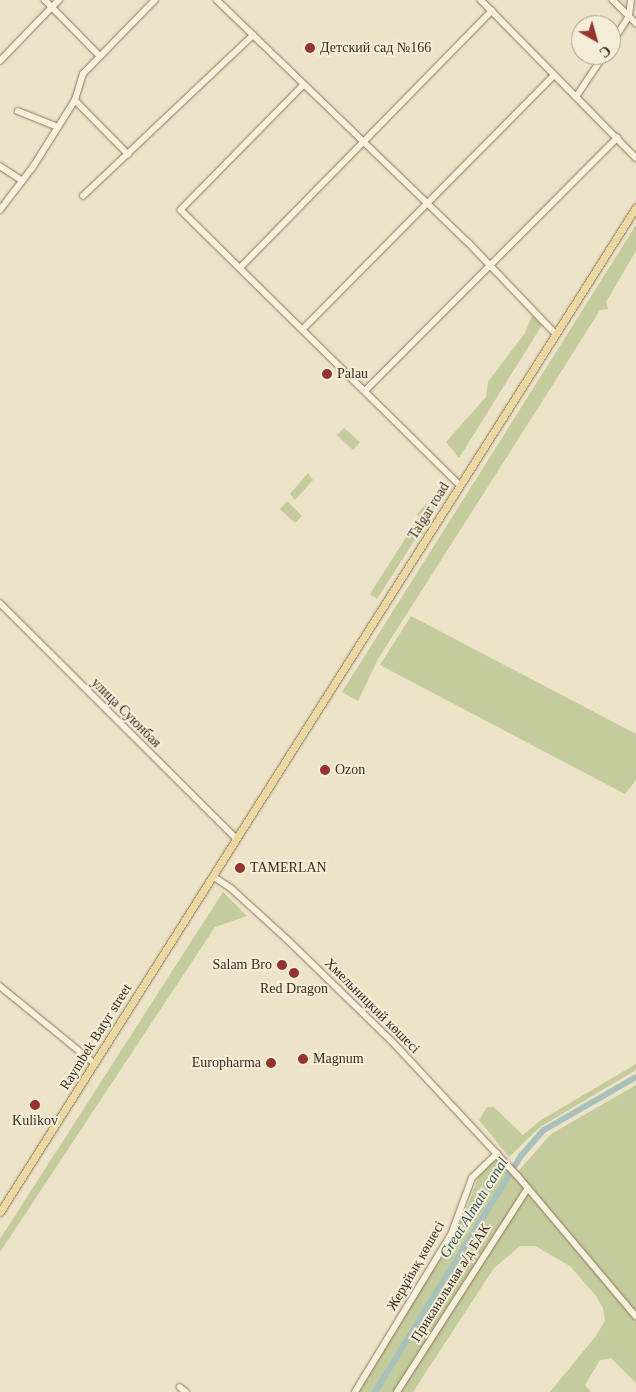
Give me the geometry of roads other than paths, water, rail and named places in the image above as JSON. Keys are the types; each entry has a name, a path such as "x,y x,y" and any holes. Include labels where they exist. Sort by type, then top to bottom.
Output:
{"main road":[{"name":"Talgar road","path":"236,839 636,207"},
{"path":"212,876 236,839"},
{"name":"Raymbek Batyr street","path":"0,1212 212,876"}],"street":[{"path":"45,0 100,56"},
{"path":"0,61 59,0"},
{"path":"0,210 23,181 75,100 82,74 155,0"},
{"path":"217,0 490,265 555,333"},
{"path":"481,0 636,158"},
{"path":"613,0 636,23"},
{"path":"621,28 629,16 631,0"},
{"path":"240,268 492,11"},
{"path":"83,196 253,35"},
{"path":"576,97 597,65"},
{"path":"303,329 554,75"},
{"path":"304,85 181,210 366,390 460,485"},
{"path":"75,100 128,154"},
{"path":"18,111 58,127"},
{"path":"366,390 616,138"},
{"path":"0,166 23,181"},
{"name":"улица Суюнбая","path":"0,603 236,839"},
{"name":"Хмельницкий көшесі","path":"212,876 252,907 391,1040 528,1188"},
{"path":"0,986 94,1063"},
{"name":"Жерұйық көшесі","path":"354,1392 451,1235 472,1178 497,1154"},
{"path":"528,1188 636,1316"},
{"name":"Приканальная а/д БАК","path":"397,1392 528,1188"},
{"path":"180,1387 186,1392"}],"waterway":[{"name":"Great Almatı canal","path":"375,1392 521,1156 544,1130 636,1077"}],"place":[{"name":"Детский сад №166","path":"310,48"},
{"name":"Palau","path":"327,374"},
{"name":"Ozon","path":"325,770"},
{"name":"TAMERLAN","path":"240,868"},
{"name":"Salam Bro","path":"282,965"},
{"name":"Red Dragon","path":"294,973"},
{"name":"Magnum","path":"303,1059"},
{"name":"Europharma","path":"271,1063"},
{"name":"Kulikov","path":"35,1105"}]}
